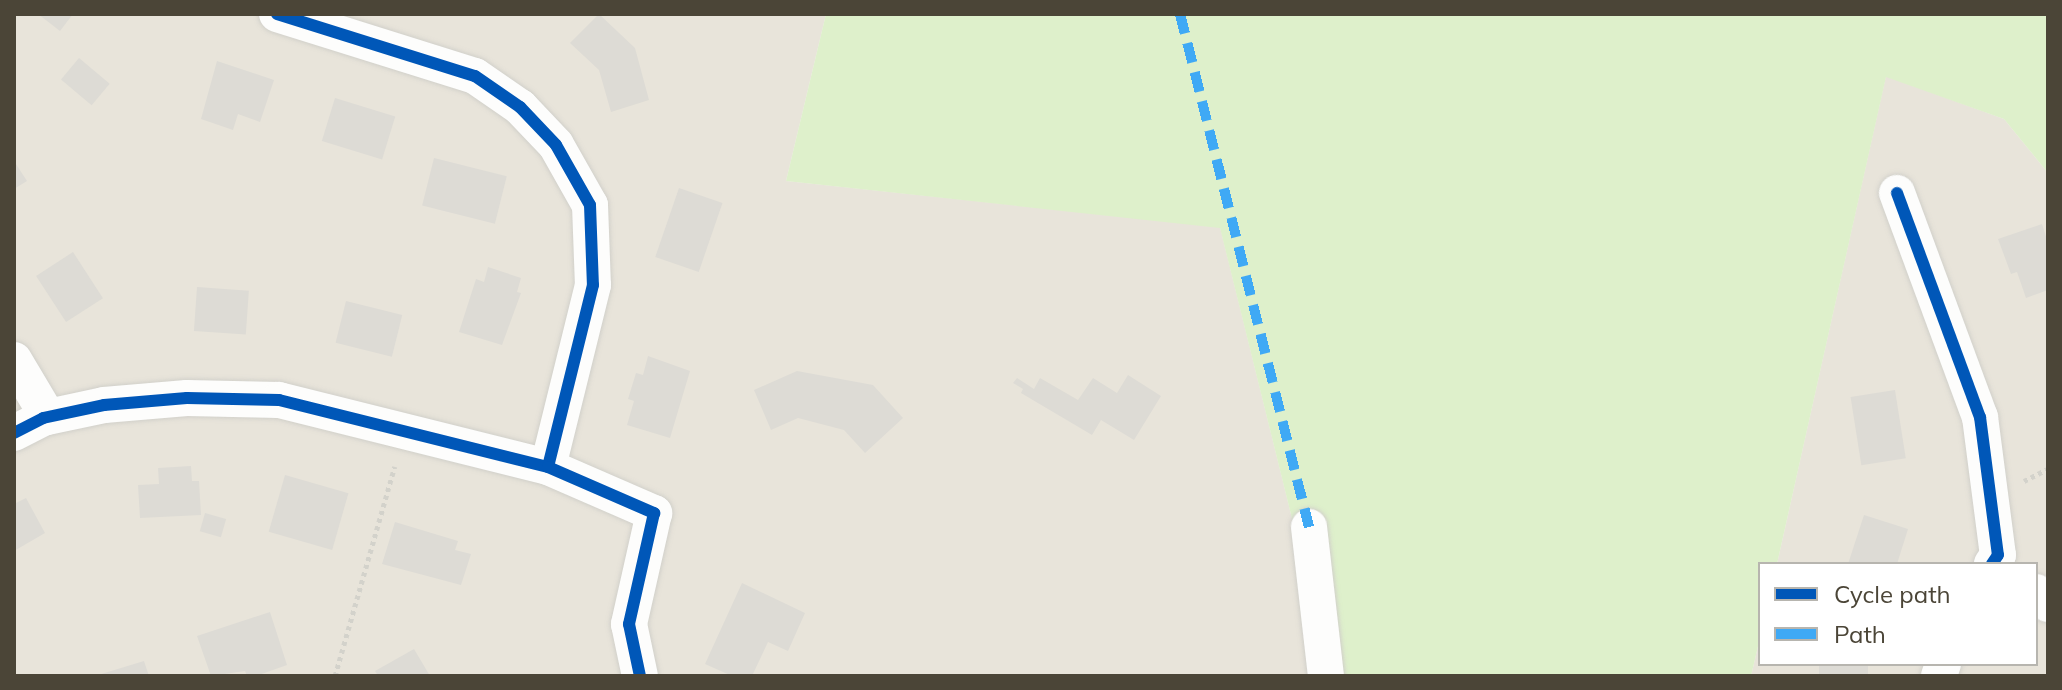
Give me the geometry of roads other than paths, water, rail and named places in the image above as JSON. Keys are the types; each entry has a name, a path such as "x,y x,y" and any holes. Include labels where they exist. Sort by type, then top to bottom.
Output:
{"street":[{"path":"277,14 475,76 520,107 556,145 590,205 593,285 548,467"},
{"path":"1897,193 1980,417 1999,561"},
{"path":"14,360 48,417"},
{"path":"14,433 48,417 104,405 187,398 279,400 548,467 654,513 629,624 640,676"},
{"path":"1309,527 1326,676"}]}
